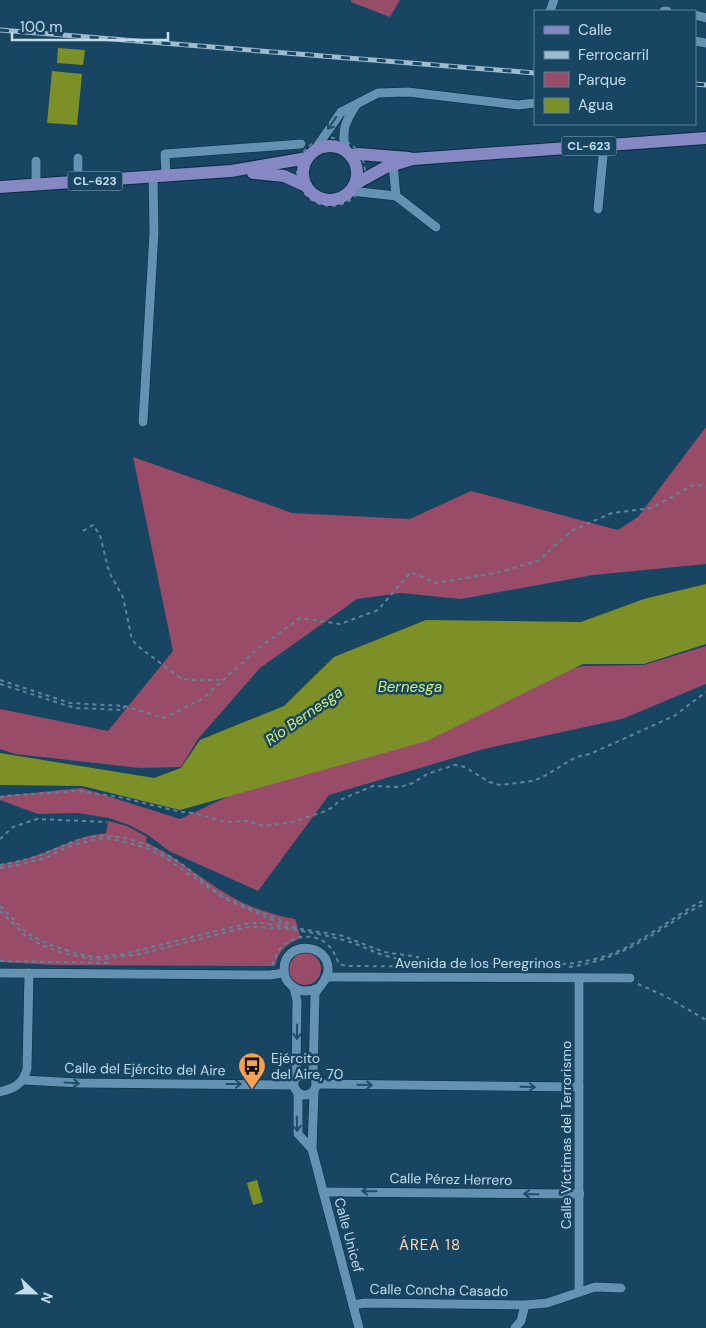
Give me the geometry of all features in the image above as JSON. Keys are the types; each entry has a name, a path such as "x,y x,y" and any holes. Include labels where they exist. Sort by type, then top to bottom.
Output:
{"main road":[{"name":"CL-623","path":"231,171 284,176 303,185 325,200 340,198 393,164 414,159 706,138"},
{"name":"CL-623","path":"1,188 231,171 307,157 324,146 336,146 350,150 414,159"},
{"path":"350,150 357,172 357,187"},
{"path":"303,185 303,171 307,157"}],"street":[{"path":"307,157 341,112 378,93 408,92 518,105 534,103"},
{"path":"350,150 343,130 347,119 358,102"},
{"path":"143,422 154,232 159,176 165,154 301,144"},
{"path":"598,209 604,145"},
{"path":"78,158 78,182"},
{"path":"36,161 36,185"},
{"path":"393,164 396,196"},
{"path":"357,187 396,196 436,227"},
{"path":"308,947 322,954 328,969 326,977 318,988 302,991 289,984 284,972 284,964 287,957 293,951 308,947"},
{"path":"0,973 270,975 284,972"},
{"path":"0,1092 16,1088 23,1080 27,1069 29,973"},
{"name":"Avenida de los Peregrinos","path":"326,977 630,978"},
{"name":"Calle Víctimas del Terrorismo","path":"579,978 579,1292"},
{"name":"Calle Unicef","path":"294,988 297,1002 296,1085 298,1134 312,1149"},
{"name":"Calle Unicef","path":"318,988 314,1001 315,1084 312,1149 359,1328"},
{"path":"302,1073 310,1074 315,1084 312,1094 305,1096 296,1085 302,1073"},
{"name":"Calle del Ejército del Aire","path":"23,1080 79,1083 296,1085"},
{"path":"315,1084 579,1087"},
{"name":"Calle Pérez Herrero","path":"323,1192 580,1194"},
{"name":"Calle Concha Casado","path":"353,1305 365,1303 526,1305 548,1303 595,1287 621,1288"},
{"name":"Calle Concha Casado","path":"515,1328 521,1321 526,1305"}],"path":[{"path":"327,137 350,150 364,160 366,171 352,199 342,204 331,206 311,199 303,191 303,185 297,168 307,157 307,148 327,137"},
{"path":"0,682 70,703 124,706 164,718 202,699 260,646 300,618 340,624 378,610 412,572 436,583 495,573 538,561 571,531 612,512 652,508 695,484 706,487"},
{"path":"84,531 93,525 100,534 109,572 123,597 132,640 179,677 195,681 224,680"},
{"path":"0,798 4,796 79,791 119,797 226,822 248,822 263,826 293,822 322,812 333,807 340,800 373,786 400,787 413,783 427,774 455,765 465,767 489,782 500,785 532,781 541,778 576,757 590,754 674,716 706,692"},
{"path":"0,839 13,827 37,819 107,822"},
{"path":"0,865 38,856 82,838 106,836 129,839 169,856 226,898 298,928"},
{"path":"0,868 19,866 46,858 68,847 92,840 105,838 117,840 160,854 225,899 314,938"},
{"path":"0,912 26,936 41,945 63,953 96,960 140,954 247,928 264,927 300,931 352,943 387,956 405,959 418,965 562,964 583,962 610,955 706,900"},
{"path":"566,968 600,961 629,950 706,904"},
{"path":"0,906 32,937 75,954 93,956 123,954 250,923 291,927 343,936 395,954 418,956 418,965"},
{"path":"630,978 634,982 664,996 706,1020"}],"green space":[{"path":"351,0 400,0 390,17 351,2"},
{"path":"706,427 706,564 593,575 461,599 401,593 357,599 260,668 198,739 181,767 140,768 15,754 0,749 0,709 108,731 173,651 133,457 292,513 410,519 471,491 618,530 638,517"},
{"path":"706,646 706,684 622,719 484,749 329,795 258,891 169,851 148,835 129,825 109,818 78,813 38,814 0,800 0,796 82,788 180,819 420,707 583,666 644,665"},
{"path":"108,821 127,826 147,837 146,842 239,901 263,911 295,919 301,938 284,949 278,956 275,966 56,965 0,962 0,864 27,858 92,835 106,833"},
{"path":"305,953 311,954 316,958 320,963 320,975 316,980 311,984 305,985 299,984 294,980 290,975 289,969 290,963 294,958 299,954"}],"water":[{"path":"58,48 85,50 83,65 57,63"},
{"path":"52,71 82,74 77,125 47,123"},
{"name":"Bernesga","path":"706,584 706,644 644,664 583,664 427,741 180,810 82,786 0,785 0,753 154,778 181,768 200,740 284,706 334,657 426,620 581,622 644,599"},
{"path":"257,1180 263,1202 253,1205 247,1183"}],"railway":[{"path":"0,30 534,73"},
{"path":"696,84 706,85"}],"place":[{"name":"Ejército del Aire, 70","path":"252,1090"}],"district":[{"name":"ÁREA 18","path":"430,1245"}],"water label":[{"name":"Río Bernesga","path":"304,716"}]}
